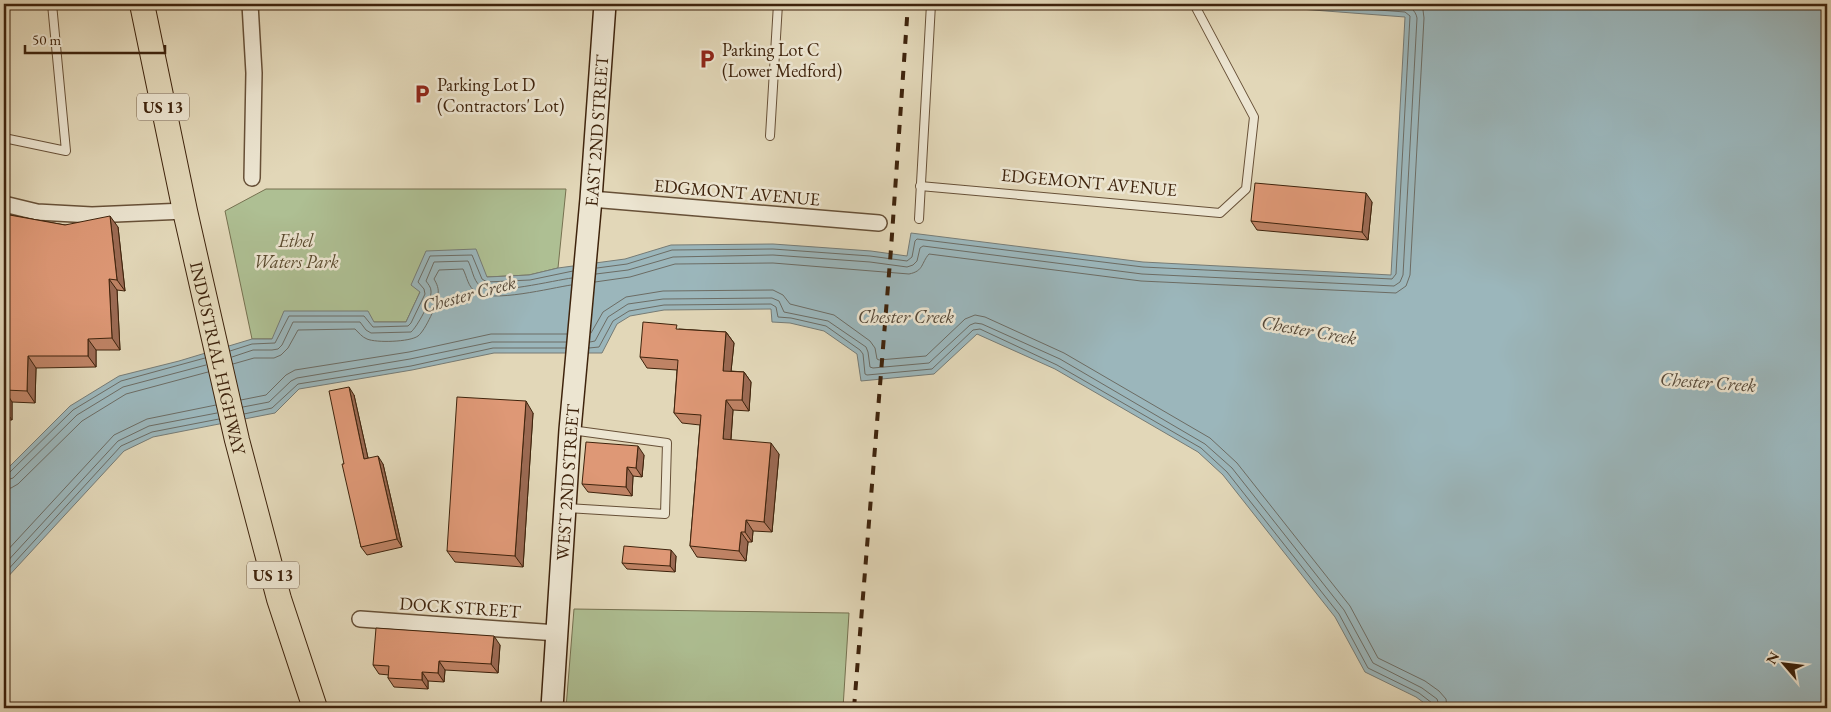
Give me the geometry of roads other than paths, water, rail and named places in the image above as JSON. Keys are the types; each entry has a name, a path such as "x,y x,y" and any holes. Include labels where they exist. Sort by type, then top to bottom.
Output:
{"main road":[{"name":"INDUSTRIAL HIGHWAY","path":"142,4 185,211 236,440 279,599 315,708"}],"street":[{"path":"250,4 254,73 252,178"},
{"name":"EAST 2ND STREET","path":"586,258 606,4"},
{"name":"EDGMONT AVENUE","path":"591,199 879,223"},
{"path":"4,204 37,212 92,215 185,211"},
{"name":"WEST 2ND STREET","path":"552,708 570,430 586,258"},
{"name":"DOCK STREET","path":"360,619 557,633"}],"lane":[{"path":"4,138 66,151 52,4"},
{"path":"770,136 778,4"},
{"path":"918,219 931,4"},
{"name":"EDGEMONT AVENUE","path":"920,186 1220,213 1246,189 1254,117 1194,4"},
{"path":"565,508 665,514 667,443 570,430"}],"water":[{"name":"Chester Creek","path":"1234,4 1827,4 1827,708 1431,708 1416,697 1365,672 1335,617 1223,475 1198,452 1055,369 977,334 934,374 861,381 857,354 824,331 790,323 772,322 771,309 664,310 630,316 617,324 602,353 494,353 412,370 299,389 275,413 153,437 124,451 4,581 4,472 70,406 119,376 179,361 252,339 272,339 284,311 368,311 374,322 406,322 420,292 411,285 426,251 476,249 487,277 529,275 558,268 625,259 671,245 773,244 871,251 907,256 911,233 1143,262 1391,275 1405,17"}],"railway":[{"path":"854,708 891,249 908,4"}],"place":[{"name":"Parking Lot C (Lower Medford)","path":"707,59"},
{"name":"Parking Lot D (Contractors' Lot)","path":"422,94"}],"park label":[{"name":"Ethel Waters Park","path":"296,250"}]}
